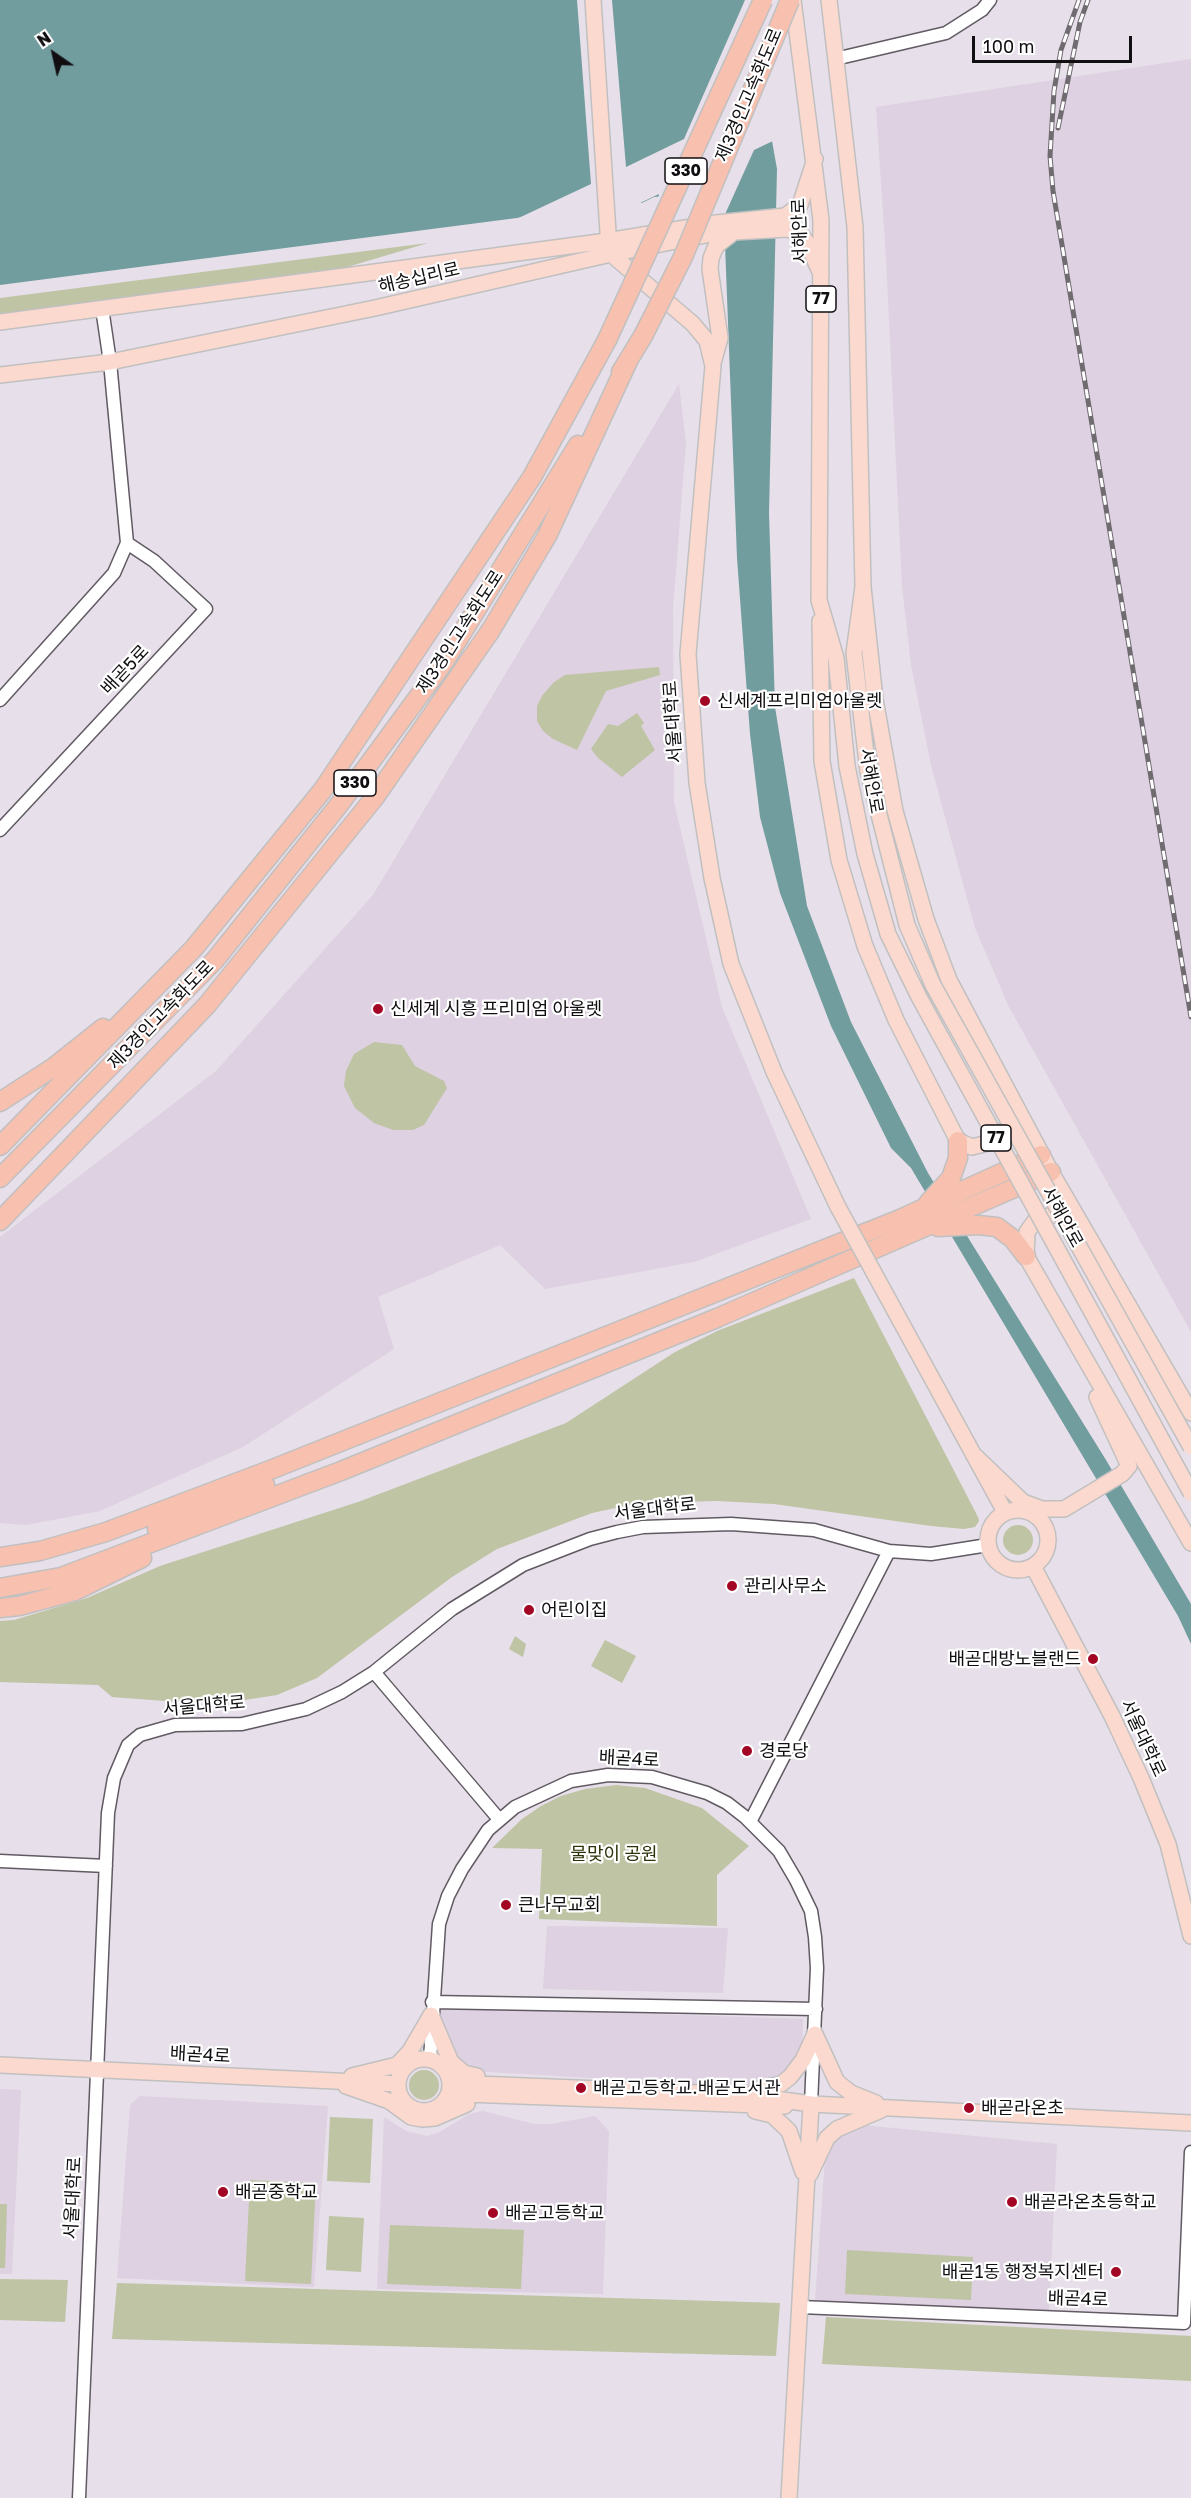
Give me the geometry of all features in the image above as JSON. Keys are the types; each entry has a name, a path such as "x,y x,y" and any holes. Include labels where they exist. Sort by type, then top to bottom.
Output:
{"highway":[{"name":"제3경인고속화도로","path":"0,1146 194,948 322,791 532,477 607,340 763,0"},
{"name":"제3경인고속화도로","path":"0,1178 215,960 338,806 444,662 643,336 683,257 792,0"},
{"path":"0,1221 207,1005 375,797 491,630 547,536 628,362"},
{"path":"0,1102 54,1067 116,1017 194,948"},
{"path":"958,1141 960,1193"},
{"path":"0,1557 40,1551 106,1532 418,1412 569,1349 900,1220 1041,1155"},
{"path":"928,1227 960,1193 1051,1172"},
{"path":"0,1588 62,1577 250,1506 717,1318 928,1227 978,1225 997,1227 1013,1239 1026,1256"},
{"path":"0,1576 46,1570 68,1564 276,1480 418,1412"},
{"path":"0,1608 19,1606 75,1591 250,1506"}],"main road":[{"path":"593,0 609,208 609,248"},
{"name":"서해안로","path":"792,0 815,159 821,220 819,600 836,658 847,766 865,854 888,934 919,997 1191,1493"},
{"name":"서해안로","path":"829,0 855,227 863,588 854,653 868,771 907,925 933,985 1191,1448"},
{"name":"해송십리로","path":"0,375 110,362 375,308 716,223 785,216 800,205 815,159"},
{"name":"해송십리로","path":"0,322 716,233 788,229 801,234 821,274"},
{"path":"713,366 720,339 710,269 711,258 716,246 734,232"},
{"name":"서울대학로","path":"609,248 693,324 707,341 713,366 688,654 697,783 712,878 731,964 774,1072 838,1207 1005,1512"},
{"path":"863,588 875,699 895,811 926,919 949,980 1041,1155 1191,1413"},
{"path":"819,600 822,761 839,860 865,946 891,1009 958,1141 972,1147 988,1143 1001,1134 1013,1121 1015,1108"},
{"path":"1081,1224 1068,1214 1052,1215 1035,1221 1027,1232 1026,1256 1191,1543"},
{"path":"1034,1514 1045,1525 1049,1539 1047,1550 1034,1566 1026,1569 1009,1569 995,1560 988,1545 992,1526 1005,1512 1015,1510 1054,1518 1124,1472 1129,1466 1128,1459 1111,1431 1078,1348"},
{"path":"974,1454 1023,1502 1042,1509 1065,1512"},
{"name":"서울대학로","path":"1034,1566 1112,1716 1141,1778 1168,1844 1191,1936"},
{"path":"329,2081 385,2070 397,2065 410,2051 432,2009"},
{"path":"432,2009 446,2052 457,2069 530,2091"},
{"path":"733,2100 781,2084 797,2070 815,2034"},
{"path":"815,2034 831,2075 837,2082 850,2093 887,2108"},
{"path":"445,2100 450,2088 448,2075 444,2068 430,2059 413,2061 401,2072 398,2084 400,2096 413,2109 430,2110 445,2100 467,2094 530,2091 1191,2123"},
{"name":"배곧4로","path":"0,2065 398,2084"},
{"path":"448,2075 459,2081 530,2091"},
{"path":"329,2081 389,2101 411,2117 422,2119 435,2118 459,2105 530,2091"},
{"path":"733,2100 772,2115 782,2123 794,2140 806,2183"},
{"name":"배곧4로","path":"789,2498 812,2104"},
{"path":"806,2183 827,2138 837,2129 887,2108"}],"street":[{"path":"835,59 946,33 982,10 990,0"},
{"path":"0,700 114,573 127,543 110,362 102,308"},
{"name":"배곧5로","path":"0,830 206,609 154,561 127,543"},
{"name":"서울대학로","path":"79,2498 108,1813 114,1778 128,1745 140,1736 175,1725 217,1726 275,1718 315,1704 374,1672 444,1615 484,1587 534,1560 590,1539 617,1532 643,1527 702,1523 814,1530 889,1551 931,1554 988,1545"},
{"path":"750,1822 889,1551"},
{"path":"374,1672 498,1818"},
{"name":"배곧4로","path":"430,2059 439,1924 448,1896 478,1842 498,1818 536,1796 571,1781 588,1777 627,1775 678,1783 707,1793 727,1803 779,1851 811,1911 817,1968 812,2104"},
{"path":"0,1861 106,1866"},
{"path":"432,2009 816,2009"},
{"name":"배곧4로","path":"800,2307 1184,2323 1191,2152"}],"shaded area":[{"path":"1191,59 1191,1332 1009,1007 975,928 931,765 911,665 902,586 886,258 876,107"},
{"path":"679,384 686,443 673,608 674,802 722,1007 811,1219 694,1262 545,1289 500,1245 378,1297 394,1349 243,1447 100,1511 26,1525 0,1523 0,1237 216,1071 373,895"},
{"path":"547,1926 728,1928 723,1993 543,1989"},
{"path":"441,2007 803,2019 802,2072 776,2089 472,2071 462,2069 441,2040"},
{"path":"0,2089 21,2090 12,2274 0,2274"},
{"name":"배곧중학교","path":"140,2096 328,2106 314,2287 117,2278 130,2105"},
{"name":"배곧고등학교","path":"483,2111 534,2124 551,2124 595,2116 609,2131 603,2294 377,2289 384,2117 406,2131 427,2136 438,2133 469,2114"},
{"path":"862,2125 1057,2144 1049,2311 815,2302 825,2158 836,2134"}],"green space":[{"path":"428,243 347,267 0,314 0,298"},
{"path":"659,667 660,675 606,691 577,750 553,739 543,731 537,721 537,706 542,696 553,683 565,675"},
{"path":"637,713 644,723 641,726 655,750 622,777 598,758 591,749 608,724 618,726"},
{"path":"374,1042 402,1045 415,1066 444,1081 447,1088 424,1125 413,1130 393,1130 374,1123 355,1108 344,1086 346,1071 354,1054"},
{"path":"854,1278 978,1517 979,1521 975,1527 964,1529 931,1526 774,1504 717,1501 639,1503 592,1513 497,1549 452,1577 317,1678 277,1695 225,1703 191,1703 112,1697 98,1685 0,1682 0,1621 14,1620 87,1598 160,1566 358,1502 566,1423 675,1352 717,1331"},
{"path":"1018,1525 1024,1526 1032,1534 1032,1546 1024,1554 1018,1555 1012,1554 1004,1546 1003,1540 1004,1534 1012,1526"},
{"path":"515,1636 526,1644 523,1657 509,1649"},
{"path":"605,1640 636,1656 622,1683 591,1666"},
{"name":"물맞이 공원","path":"616,1785 645,1788 702,1808 749,1846 717,1875 717,1926 539,1919 542,1849 492,1848 522,1819 541,1806 561,1796 585,1789"},
{"path":"424,2070 430,2071 438,2079 438,2091 430,2099 424,2100 418,2099 410,2091 409,2085 410,2079 418,2071"},
{"path":"330,2117 373,2119 370,2183 327,2181"},
{"path":"250,2180 316,2183 311,2284 245,2281"},
{"path":"0,2204 7,2204 5,2268 0,2268"},
{"path":"329,2216 364,2218 361,2272 326,2270"},
{"path":"390,2225 524,2230 521,2289 387,2284"},
{"path":"847,2250 973,2257 971,2300 845,2294"},
{"path":"0,2279 68,2280 65,2322 0,2320"},
{"path":"117,2283 780,2303 776,2356 112,2339"},
{"path":"826,2317 1191,2336 1191,2381 822,2364"}],"water":[{"path":"0,0 747,0 777,169 769,513 775,707 807,906 851,1022 928,1173 1106,1460 1191,1604 1191,1644 1178,1616 911,1168 891,1148 831,1026 780,893 760,817 750,734 737,558 723,192 654,197 642,203 631,200 621,181 606,175 563,212 0,285"}],"pier":[{"path":"577,0 612,0 626,167 684,139 745,0 750,0 775,140 754,150 722,221 721,195 658,200 659,194 636,205 619,196 618,182 606,178 602,179 597,202 592,210 510,222 591,184"}],"railway":[{"path":"1079,0 1061,50 1054,91 1050,156 1053,191 1191,1017"},
{"path":"1058,128 1080,22 1088,0"}],"place":[{"name":"신세계프리미엄아울렛","path":"705,701"},
{"name":"신세계 시흥 프리미엄 아울렛","path":"378,1009"},
{"name":"관리사무소","path":"732,1586"},
{"name":"어린이집","path":"529,1610"},
{"name":"배곧대방노블랜드","path":"1093,1659"},
{"name":"경로당","path":"747,1751"},
{"name":"큰나무교회","path":"506,1905"},
{"name":"배곧고등학교.배곧도서관","path":"581,2088"},
{"name":"배곧라온초","path":"969,2108"},
{"name":"배곧중학교","path":"223,2192"},
{"name":"배곧라온초등학교","path":"1012,2202"},
{"name":"배곧고등학교","path":"493,2213"},
{"name":"배곧1동 행정복지센터","path":"1116,2272"}]}
